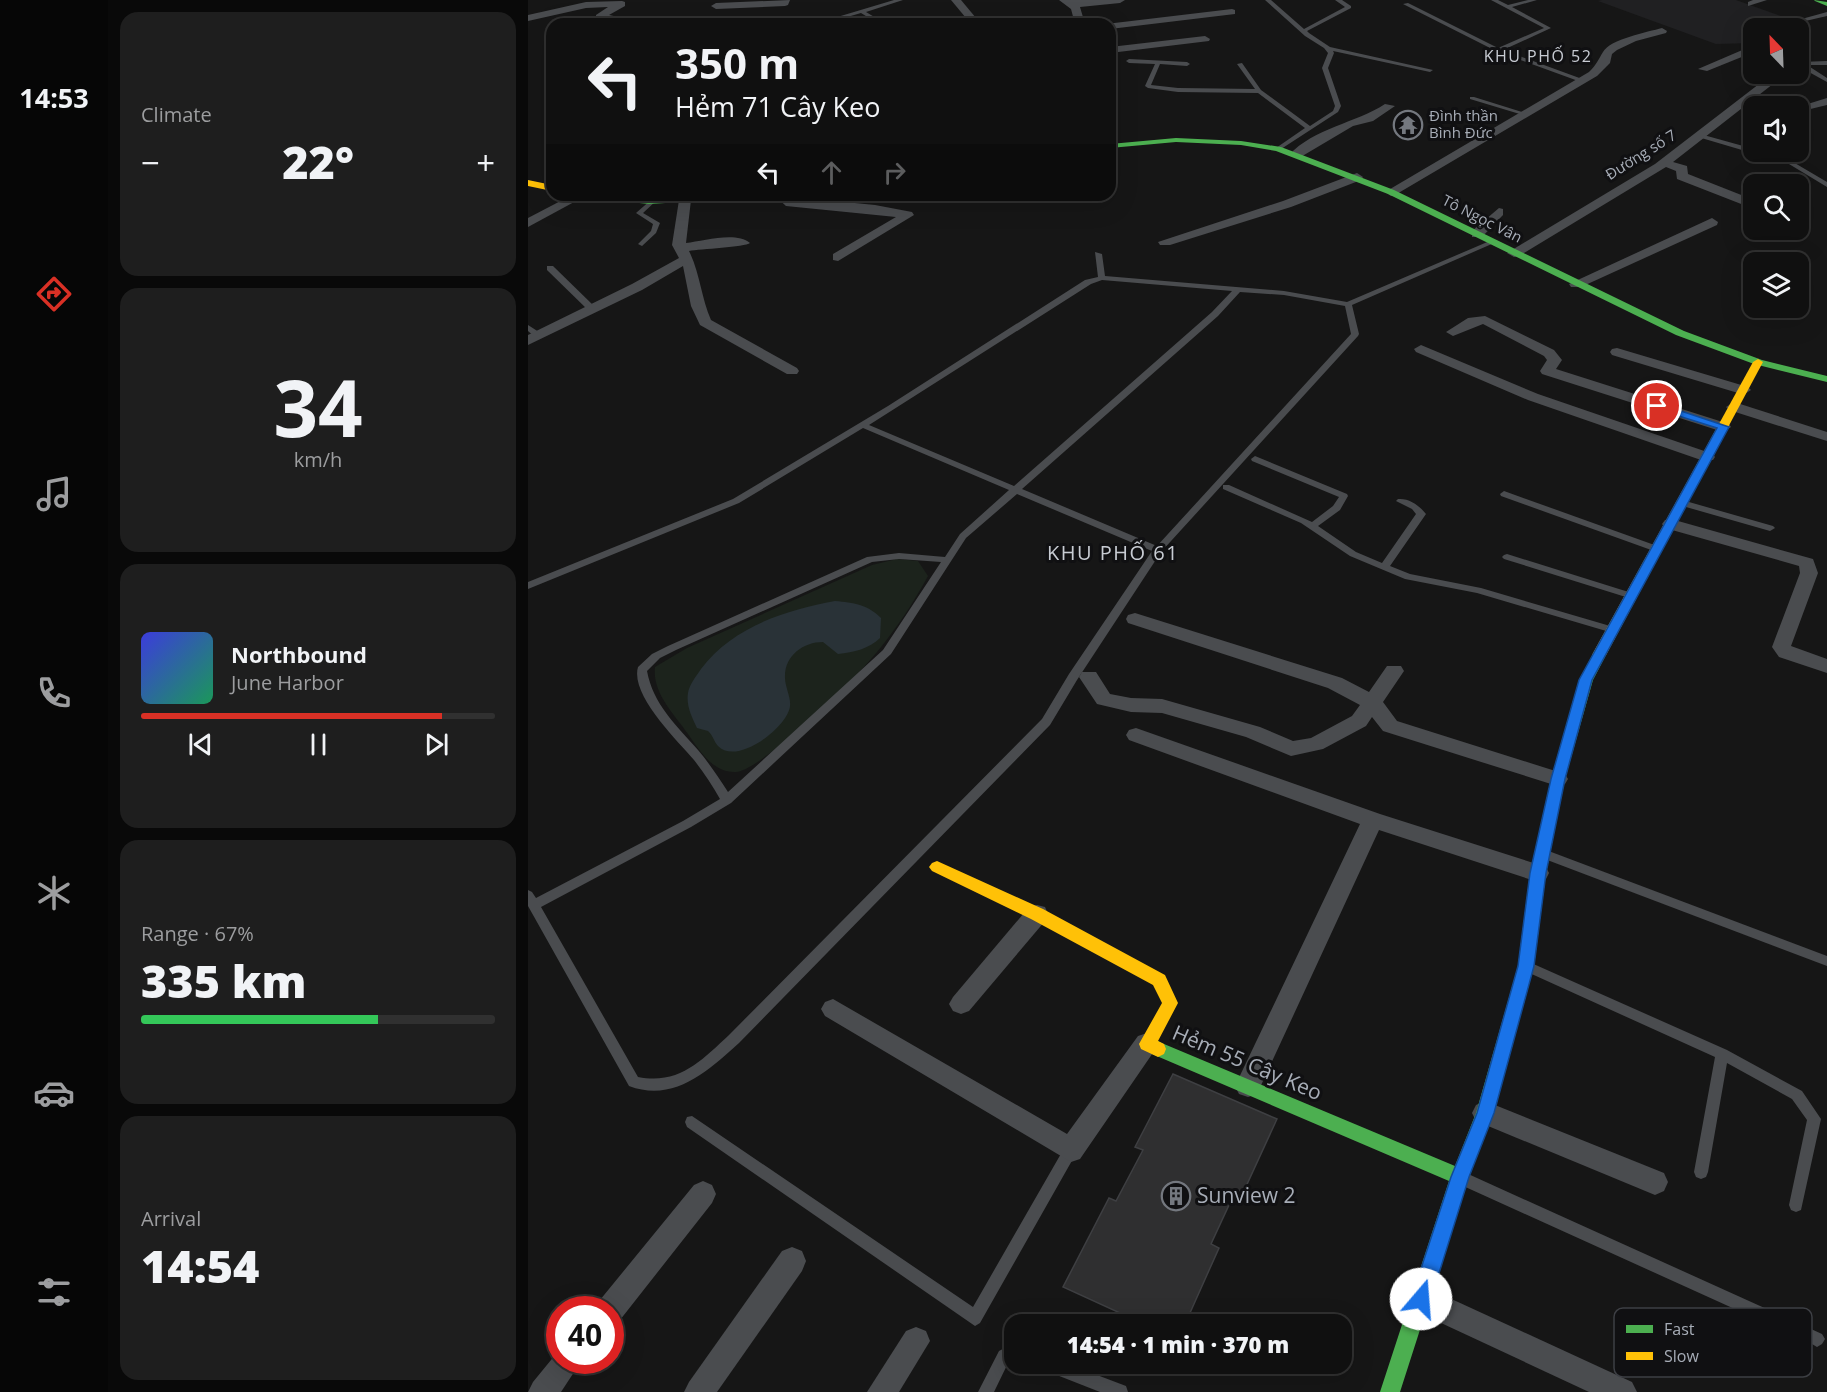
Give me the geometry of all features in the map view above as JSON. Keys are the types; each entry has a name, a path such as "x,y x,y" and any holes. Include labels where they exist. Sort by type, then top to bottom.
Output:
{"street":[{"path":"716,6 785,3 785,0"},
{"path":"956,0 971,18"},
{"path":"1068,2 1120,0"},
{"path":"1751,4 1762,0"},
{"path":"1817,0 1827,4"},
{"path":"528,18 586,5 625,2"},
{"path":"599,17 625,2"},
{"path":"1068,2 1076,8 1078,18"},
{"path":"557,11 606,18"},
{"path":"1116,25 1232,12"},
{"path":"1391,192 1583,81 1606,61 1607,53 1632,39 1662,31"},
{"path":"1116,49 1205,39"},
{"path":"1703,69 1743,53"},
{"name":"Đường số 7","path":"1514,253 1664,163 1768,84"},
{"path":"1809,107 1827,101"},
{"path":"1295,155 1349,123 1369,119 1389,106"},
{"name":"Tô Ngọc Vân","path":"1116,145 1176,140 1241,143 1278,148 1391,192 1680,333 1758,362 1827,379"},
{"path":"1664,163 1683,170 1681,176 1743,201"},
{"path":"1165,242 1287,204 1357,177"},
{"path":"530,185 546,187"},
{"path":"528,223 570,201"},
{"path":"683,201 680,225 684,254 698,306 705,322 792,371"},
{"path":"785,201 875,209 908,215 838,257"},
{"path":"1477,234 1500,212"},
{"path":"1576,284 1712,222"},
{"path":"532,335 592,309 684,254 724,242 743,243"},
{"path":"1452,332 1473,321 1485,320 1549,353 1555,360 1546,371 1723,427"},
{"path":"1421,349 1533,397 1707,457"},
{"path":"1617,352 1743,390"},
{"path":"1390,1392 1460,1177 1485,1113 1526,966 1540,864 1558,779 1586,680 1758,362"},
{"path":"1734,407 1825,437"},
{"path":"1671,524 1807,563 1809,573 1781,647 1827,666"},
{"path":"1135,619 1335,683 1373,703 1390,726 1558,779"},
{"path":"1089,677 1104,699 1131,705 1162,706 1253,732 1291,748 1316,744 1359,721 1394,671"},
{"path":"1136,735 1373,820 1540,864"},
{"path":"1248,1086 1373,820"},
{"name":"Hẻm 55 Cây Keo","path":"937,867 1037,914 1159,980 1170,1003 1148,1044 1460,1177"},
{"path":"961,1004 1037,914"},
{"path":"833,1009 1071,1150 1148,1044"},
{"path":"1485,1113 1655,1182"},
{"path":"621,1296 703,1194"},
{"path":"699,1392 792,1261"},
{"path":"1421,1299 1622,1392"},
{"path":"882,1392 916,1341"},
{"path":"543,1392 557,1374"}],"lane":[{"path":"837,18 900,0"},
{"path":"1268,0 1310,39 1329,49 1430,70"},
{"path":"1304,31 1349,7 1338,0"},
{"path":"1494,0 1548,28 1498,50"},
{"path":"1507,7 1534,0"},
{"path":"1406,4 1498,50 1583,81"},
{"path":"861,11 863,18"},
{"path":"861,11 873,18"},
{"path":"1809,18 1827,14"},
{"path":"1278,148 1335,112 1338,106 1325,68 1331,53 1329,49"},
{"path":"1129,61 1187,64"},
{"path":"1158,63 1148,86 1178,90 1259,91"},
{"path":"1809,64 1827,63"},
{"path":"1240,64 1259,91 1310,129"},
{"path":"1809,70 1827,80"},
{"path":"1472,98 1525,114"},
{"path":"1700,136 1743,148"},
{"path":"1785,162 1827,185"},
{"path":"642,244 654,232 657,223 639,213 653,201"},
{"path":"528,586 736,501 862,425 1077,288 1102,278 1284,293 1348,304 1492,242"},
{"path":"1098,254 1102,278"},
{"path":"550,268 592,309"},
{"path":"1237,290 1215,314 963,536 887,652 727,800 687,824 531,900 634,1082 652,1088 675,1083 703,1067 734,1039 1046,722 1073,677 1158,550 1355,334 1348,304"},
{"path":"862,425 1158,550"},
{"path":"1256,459 1344,496 1337,508 1312,526"},
{"path":"1227,487 1312,526 1353,554 1408,577 1478,590 1613,630"},
{"path":"1504,494 1657,549"},
{"path":"1384,567 1421,513 1415,507 1401,501"},
{"path":"1682,503 1770,528"},
{"path":"727,800 704,765 655,705 643,680 642,670 656,656 672,648 870,559 891,555 913,555 946,560"},
{"path":"1507,557 1632,596"},
{"path":"1540,864 1827,961"},
{"path":"1526,966 1722,1054 1797,1095 1814,1119 1796,1205"},
{"path":"1701,1172 1722,1054"},
{"path":"692,1122 975,1318 1071,1150"},
{"path":"1460,1177 1749,1308"},
{"path":"1812,1337 1817,1339"},
{"path":"986,1392 1004,1356"},
{"path":"1075,1374 1120,1392"}],"shaded area":[{"path":"1736,0 1787,18 1743,18 1743,43 1716,44 1598,1"},
{"path":"897,559 918,561 928,576 898,625 867,664 787,740 748,768 736,772 728,771 720,769 708,760 665,703 657,686 655,667 687,648 872,565"},
{"path":"835,601 860,605 876,613 881,618 880,638 866,647 838,654 823,642 808,645 796,652 791,657 786,670 785,681 790,703 787,715 771,733 749,748 726,751 718,746 708,731 697,728 689,707 689,690 693,680 714,654 744,631 779,615"}],"building":[{"name":"Sunview 2","path":"1173,1074 1277,1119 1243,1193 1236,1190 1211,1244 1219,1248 1189,1314 1122,1314 1063,1287 1109,1198 1116,1201 1143,1150 1135,1147"}],"traffic: fast":[{"path":"1817,0 1827,4"},
{"path":"1116,145 1176,140 1241,143 1278,149 1391,192 1680,333 1758,362 1827,379"},
{"path":"1390,1392 1460,1177 1485,1113 1526,966 1538,873 1558,779 1586,680 1599,655"},
{"path":"1158,1049 1460,1177"}],"traffic: slow":[{"path":"528,183 546,187"},
{"path":"1599,655 1758,362"},
{"path":"937,867 1037,914 1159,980 1170,1003 1147,1044 1158,1049"}],"place":[{"name":"Đình thần Bình Đức","path":"1408,125"},
{"name":"Sunview 2","path":"1176,1196"}],"district":[{"name":"KHU PHỐ 52","path":"1538,56"},
{"name":"KHU PHỐ 61","path":"1113,553"}],"route":[{"path":"1421,1299 1460,1177 1485,1113 1526,966 1538,873 1558,779 1586,680 1723,427 1657,406"}]}
